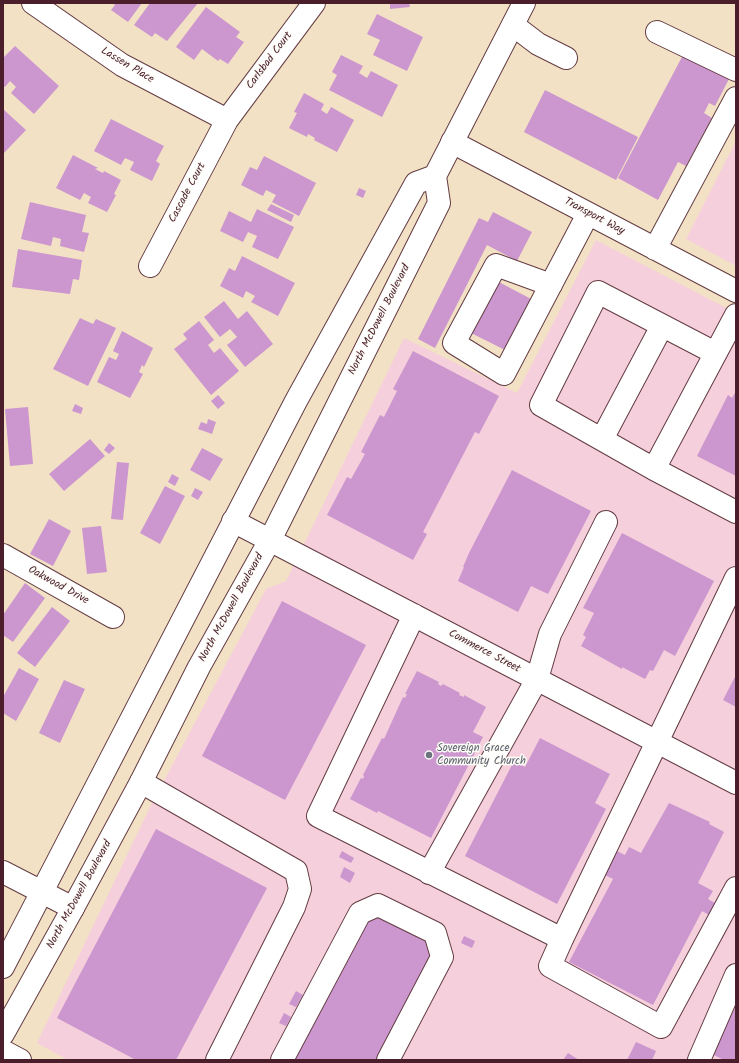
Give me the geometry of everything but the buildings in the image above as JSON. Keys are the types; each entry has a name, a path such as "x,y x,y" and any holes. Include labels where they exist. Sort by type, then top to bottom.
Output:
{"main road":[{"name":"Lassen Place","path":"33,3 122,65 227,120"},
{"name":"Carlsbad Court","path":"227,120 314,3"},
{"path":"3,967 43,893 232,521 296,401 416,183 435,176 524,3"},
{"path":"514,25 538,44 566,58"},
{"path":"657,32 736,70"},
{"path":"655,249 736,98"},
{"name":"Cascade Court","path":"150,266 227,120"},
{"name":"Transport Way","path":"452,142 736,292"},
{"name":"North McDowell Boulevard","path":"3,1034 74,908 141,782 199,667 270,540 439,203 435,176"},
{"path":"551,285 496,265 454,343 504,374 551,285 588,214"},
{"path":"715,353 598,292 541,404 654,469 736,512"},
{"path":"654,469 736,315"},
{"path":"602,439 662,326"},
{"name":"Commerce Street","path":"232,521 736,783"},
{"path":"430,873 537,679 550,634 606,522"},
{"name":"Oakwood Drive","path":"3,555 113,617"},
{"path":"736,578 550,966 660,1027 736,890"},
{"path":"414,615 318,816 562,939"},
{"path":"141,782 296,871 300,889 294,907 218,1060"},
{"path":"3,872 74,908"},
{"path":"282,1060 360,913 378,905 435,933 442,957 388,1060"},
{"path":"700,1060 736,974"},
{"path":"3,1051 20,1060"}],"shaded area":[{"path":"736,141 736,266 686,239"},
{"path":"596,240 736,313 736,1060 68,1060 37,1043 150,807 266,589 286,581 404,338 517,393"}],"place":[{"name":"Sovereign Grace Community Church","path":"429,755"}]}
